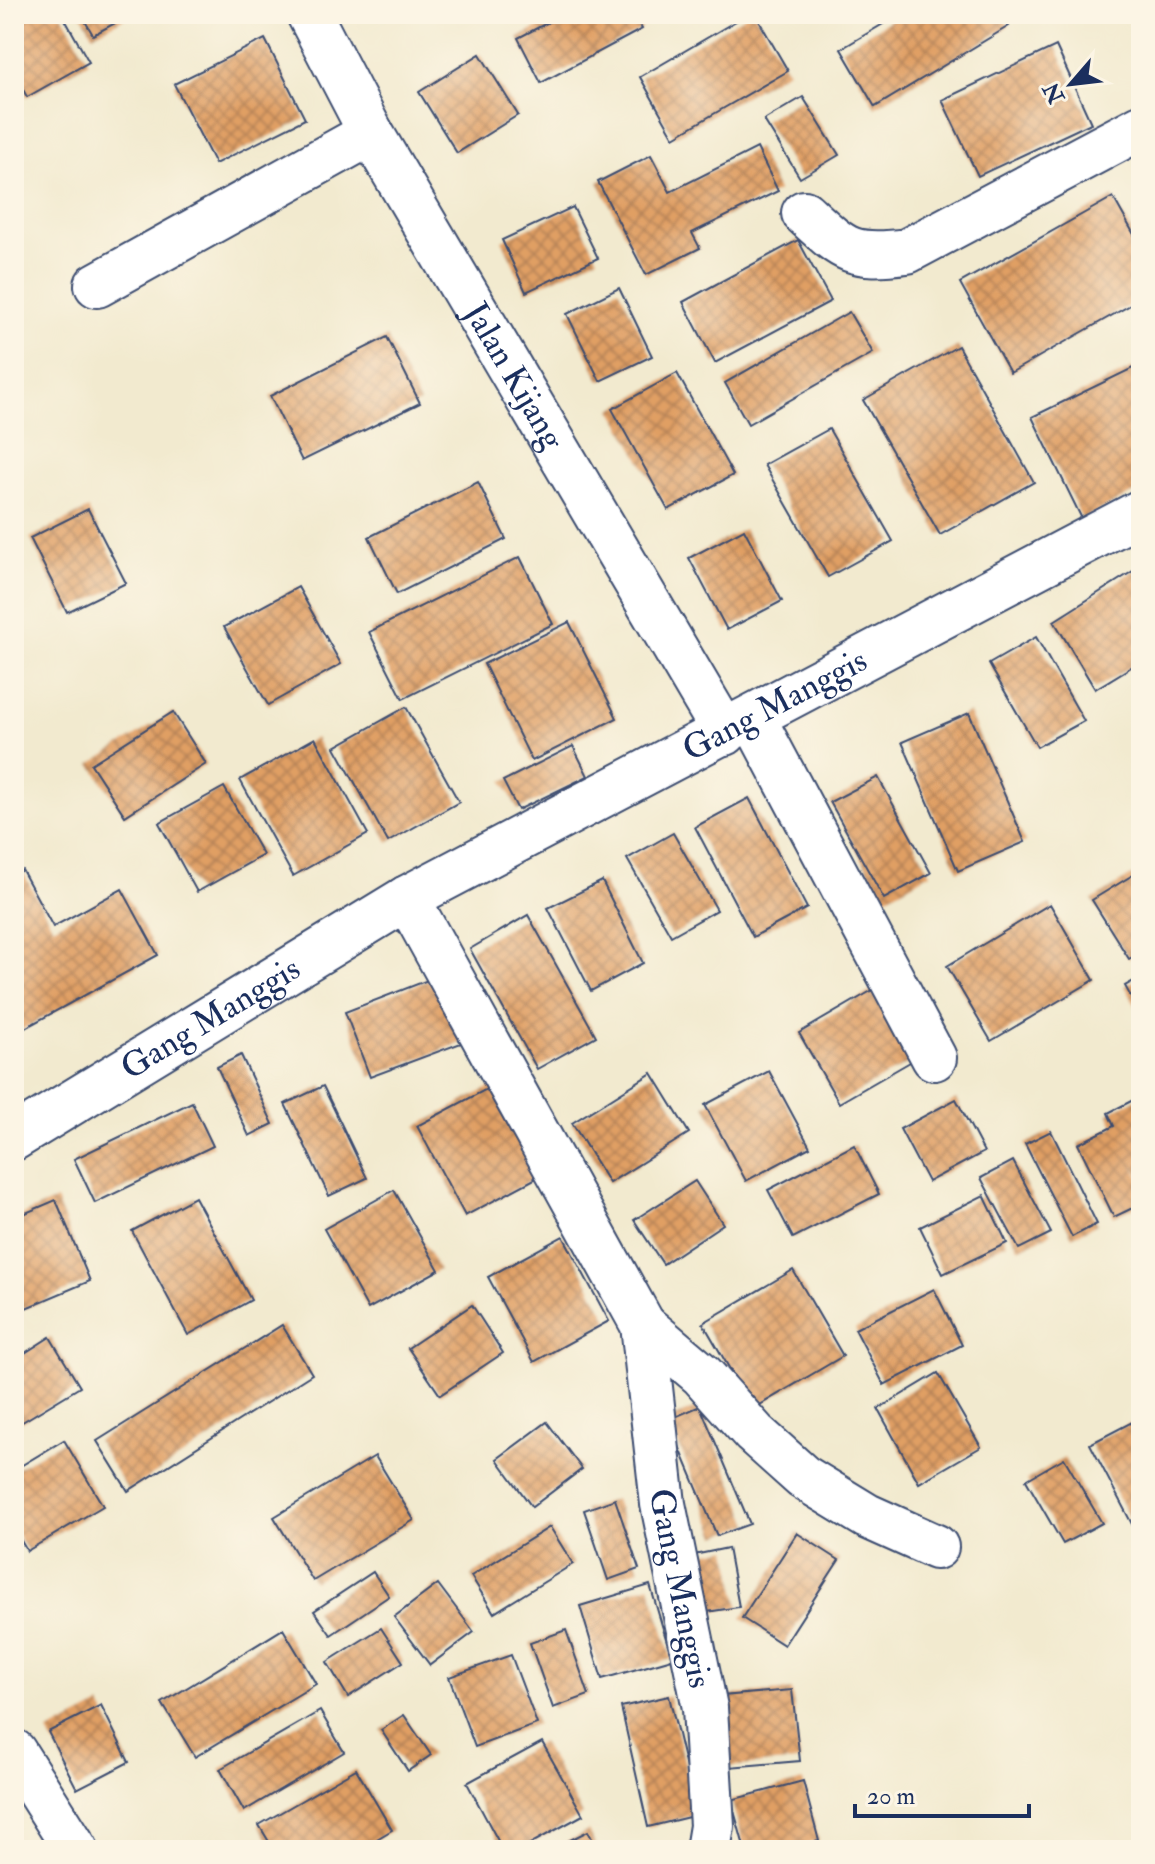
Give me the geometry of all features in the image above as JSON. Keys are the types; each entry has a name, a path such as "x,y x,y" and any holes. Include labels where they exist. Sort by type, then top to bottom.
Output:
{"street":[{"name":"Jalan Kijang","path":"309,14 371,133 739,725 934,1058"},
{"path":"804,213 849,251 869,256 907,251 1141,127"},
{"path":"97,285 371,133"},
{"name":"Gang Manggis","path":"14,1138 407,898 1141,512"},
{"name":"Gang Manggis","path":"407,898 643,1325 702,1375 754,1433 803,1477 867,1516 936,1547"},
{"name":"Gang Manggis","path":"643,1325 663,1504 705,1708 712,1826 708,1850"},
{"path":"15,1754 76,1850"}],"building":[{"path":"14,14 62,14 89,62 27,97 14,73"},
{"path":"81,14 132,14 93,35"},
{"path":"564,14 634,14 642,29 541,83 518,38"},
{"path":"748,14 755,14 788,71 674,137 640,77"},
{"path":"900,14 1002,14 1009,26 875,107 841,49"},
{"path":"265,39 305,119 215,164 174,84"},
{"path":"1056,46 1091,123 978,176 942,100"},
{"path":"480,54 518,115 457,153 419,92"},
{"path":"803,97 839,155 800,178 764,120"},
{"path":"757,148 778,191 692,233 700,248 646,275 598,182 651,155 670,192"},
{"path":"1113,197 1141,247 1141,299 1010,373 960,283"},
{"path":"573,207 598,258 526,292 502,240"},
{"path":"798,240 831,301 715,363 683,302"},
{"path":"619,288 652,356 600,381 567,314"},
{"path":"849,312 873,353 748,424 725,383"},
{"path":"387,337 420,403 302,461 270,396"},
{"path":"958,346 1034,482 940,535 863,400"},
{"path":"1141,364 1141,490 1082,519 1032,417"},
{"path":"677,373 733,475 668,510 612,409"},
{"path":"829,429 893,541 828,577 764,465"},
{"path":"478,482 506,539 397,594 369,537"},
{"path":"88,509 126,583 67,612 30,538"},
{"path":"744,529 782,601 727,630 689,558"},
{"path":"520,557 553,624 403,699 369,632"},
{"path":"1141,566 1141,661 1095,689 1054,621"},
{"path":"298,587 341,664 268,705 224,627"},
{"path":"569,622 617,718 532,761 484,664"},
{"path":"1036,637 1084,721 1037,747 989,664"},
{"path":"406,707 459,802 388,842 335,747"},
{"path":"173,712 206,764 125,816 91,764"},
{"path":"969,713 1025,842 958,871 902,742"},
{"path":"315,738 368,834 293,876 240,780"},
{"path":"573,746 588,776 518,810 503,781"},
{"path":"878,777 931,873 884,899 830,802"},
{"path":"224,787 263,855 197,892 159,823"},
{"path":"749,798 807,908 753,937 695,827"},
{"path":"673,833 717,910 671,936 627,859"},
{"path":"22,870 53,927 122,889 158,955 14,1034 14,874"},
{"path":"1141,870 1141,952 1129,959 1092,900"},
{"path":"602,881 643,963 591,991 548,908"},
{"path":"1050,904 1094,980 991,1041 947,966"},
{"path":"528,915 596,1036 537,1069 470,949"},
{"path":"446,973 472,1039 370,1077 345,1012"},
{"path":"1141,977 1141,1015 1125,986"},
{"path":"883,984 924,1054 839,1103 799,1033"},
{"path":"241,1055 273,1124 249,1136 217,1067"},
{"path":"769,1071 810,1147 746,1181 705,1105"},
{"path":"652,1073 689,1133 609,1183 572,1123"},
{"path":"496,1084 544,1174 465,1216 417,1126"},
{"path":"323,1086 367,1178 329,1196 285,1104"},
{"path":"1141,1096 1141,1177 1133,1165 1141,1180 1141,1204 1114,1217 1078,1144 1114,1126 1108,1113"},
{"path":"956,1099 984,1152 928,1182 900,1129"},
{"path":"192,1102 213,1146 95,1203 74,1159"},
{"path":"1051,1131 1097,1224 1072,1237 1025,1144"},
{"path":"854,1145 879,1194 793,1238 768,1190"},
{"path":"1013,1161 1051,1233 1019,1249 981,1178"},
{"path":"695,1181 723,1224 663,1264 634,1220"},
{"path":"394,1190 439,1270 368,1309 324,1229"},
{"path":"984,1195 1007,1243 943,1274 920,1227"},
{"path":"195,1197 251,1300 188,1335 132,1231"},
{"path":"56,1200 90,1281 14,1313 14,1218"},
{"path":"563,1236 609,1321 534,1362 488,1277"},
{"path":"793,1270 843,1356 753,1409 703,1323"},
{"path":"934,1289 962,1345 884,1385 855,1329"},
{"path":"472,1305 503,1353 440,1395 408,1348"},
{"path":"282,1325 312,1374 128,1491 97,1441"},
{"path":"50,1337 80,1387 14,1427 14,1360"},
{"path":"938,1373 981,1447 919,1483 878,1409"},
{"path":"700,1406 750,1524 717,1536 668,1420"},
{"path":"547,1422 582,1469 532,1507 497,1459"},
{"path":"1132,1422 1141,1440 1141,1522 1133,1526 1090,1444"},
{"path":"64,1440 103,1506 27,1551 14,1529 14,1470"},
{"path":"375,1456 414,1520 313,1581 274,1517"},
{"path":"1064,1458 1102,1523 1063,1544 1026,1480"},
{"path":"615,1499 639,1569 608,1580 584,1510"},
{"path":"550,1527 573,1564 494,1613 471,1576"},
{"path":"797,1533 839,1560 784,1645 742,1618"},
{"path":"728,1548 739,1607 700,1613 689,1556"},
{"path":"373,1572 389,1596 331,1635 314,1611"},
{"path":"438,1584 474,1632 430,1665 394,1617"},
{"path":"650,1585 672,1659 602,1679 580,1606"},
{"path":"381,1628 403,1662 348,1697 327,1662"},
{"path":"283,1629 316,1684 195,1757 162,1703"},
{"path":"566,1630 589,1695 553,1708 530,1643"},
{"path":"511,1655 537,1724 475,1747 449,1677"},
{"path":"792,1690 800,1761 729,1767 722,1696"},
{"path":"669,1696 697,1815 648,1827 621,1707"},
{"path":"101,1705 129,1762 77,1789 48,1732"},
{"path":"320,1711 344,1752 244,1811 220,1769"},
{"path":"404,1715 431,1755 408,1771 381,1730"},
{"path":"542,1742 583,1815 519,1850 503,1850 467,1783"},
{"path":"356,1769 392,1830 358,1850 274,1850 259,1825"},
{"path":"803,1781 819,1841 785,1850 745,1850 731,1800"},
{"path":"588,1831 598,1850 550,1850"}]}
